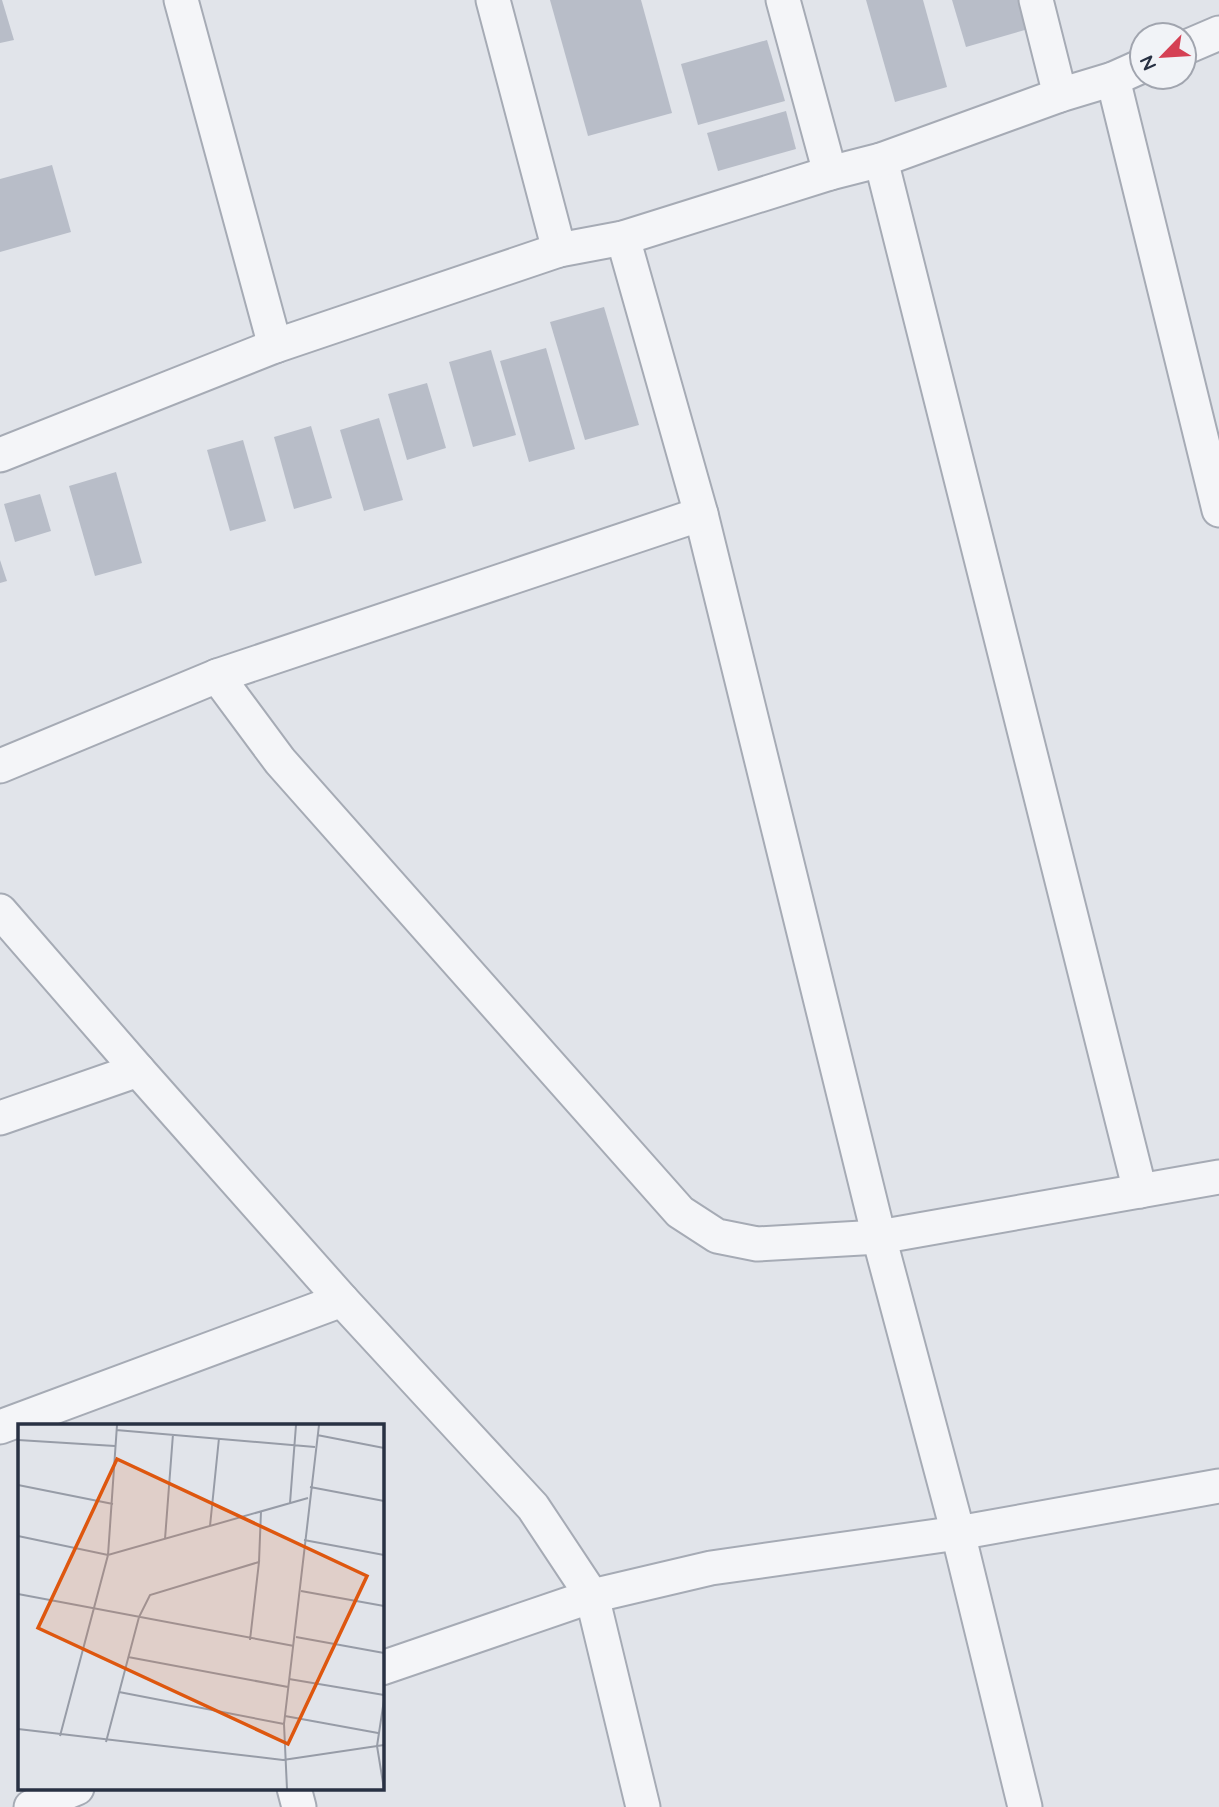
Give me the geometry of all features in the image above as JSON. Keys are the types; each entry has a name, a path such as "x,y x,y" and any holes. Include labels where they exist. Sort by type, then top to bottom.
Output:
{"street":[{"path":"181,0 275,346"},
{"path":"493,0 559,250"},
{"path":"783,0 830,173"},
{"path":"1036,0 1060,95"},
{"path":"1198,42 1219,33"},
{"path":"0,455 275,346 559,250 623,238 830,173 881,160 1127,73 1219,510"},
{"path":"881,160 1140,1191"},
{"path":"623,238 701,514 879,1237 958,1533 1025,1807"},
{"path":"0,766 217,676 701,514"},
{"path":"217,676 280,761 680,1212 717,1236 757,1244 879,1237 1219,1177"},
{"path":"0,911 342,1300 533,1507 593,1596 643,1807"},
{"path":"0,1118 138,1070"},
{"path":"0,1427 342,1300"},
{"path":"383,1668 593,1596 711,1568 958,1533 1219,1486"},
{"path":"32,1807 72,1790"},
{"path":"295,1790 299,1807"}],"building":[{"path":"0,0 14,40 0,43"},
{"path":"550,0 641,0 672,113 588,136"},
{"path":"866,0 923,0 947,87 895,102"},
{"path":"952,0 1023,0 1032,28 966,47"},
{"path":"767,40 785,101 698,125 681,64"},
{"path":"786,111 796,149 718,171 707,133"},
{"path":"52,165 71,232 0,252 0,179"},
{"path":"604,307 639,425 585,440 550,322"},
{"path":"546,348 575,449 529,462 500,361"},
{"path":"491,350 516,435 473,447 449,362"},
{"path":"427,383 446,448 407,460 388,394"},
{"path":"379,418 403,500 364,511 340,430"},
{"path":"311,426 332,498 294,509 274,437"},
{"path":"243,440 266,521 230,531 207,450"},
{"path":"116,472 142,563 95,576 69,486"},
{"path":"40,494 51,531 15,542 4,504"},
{"path":"0,560 7,581 0,583"}]}
